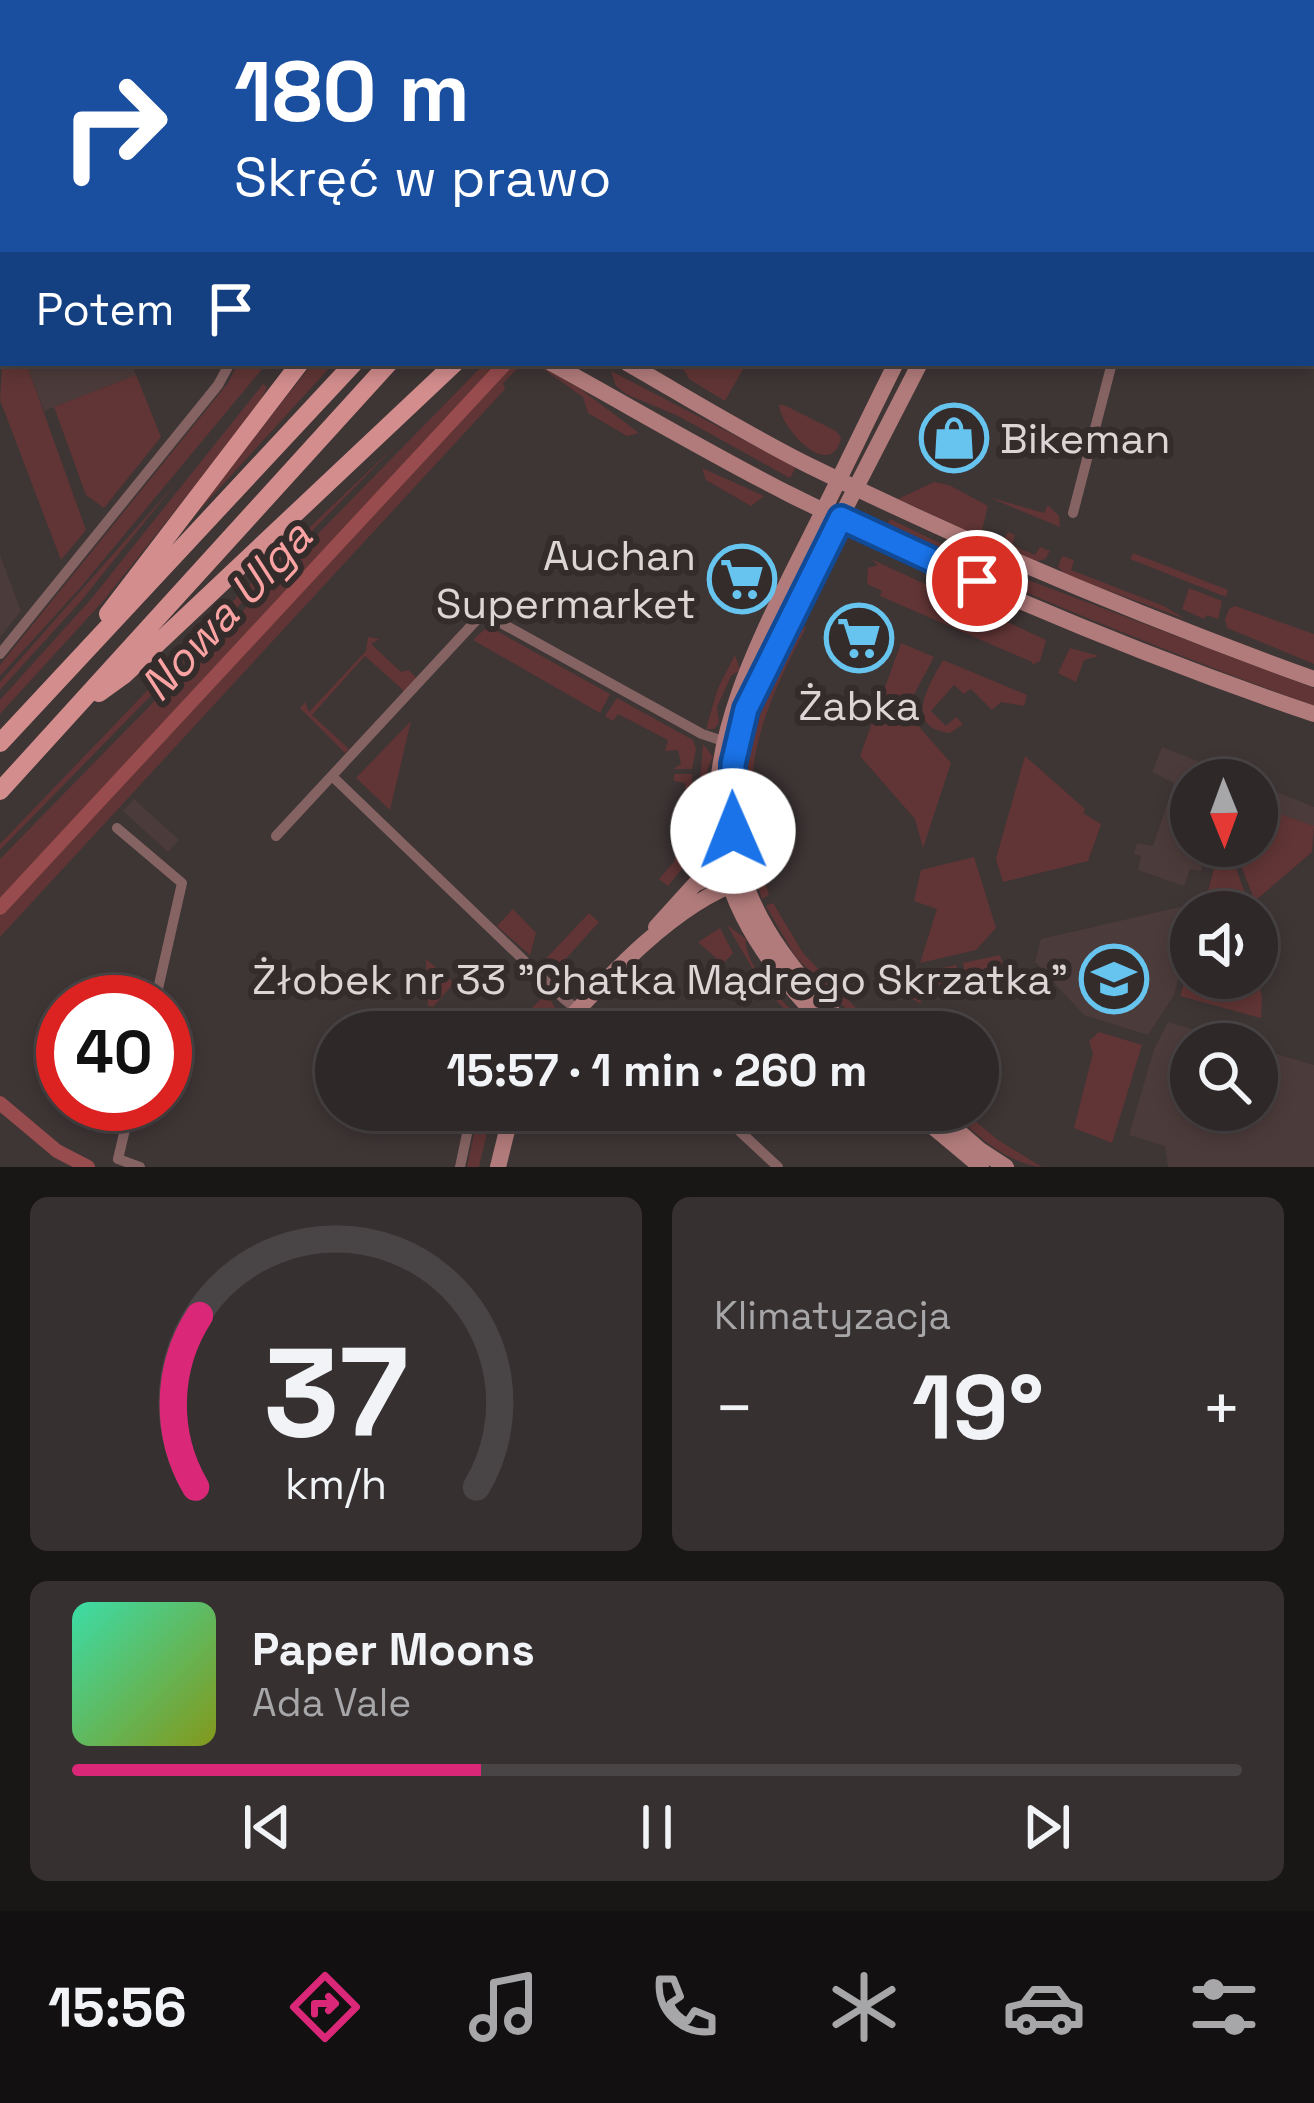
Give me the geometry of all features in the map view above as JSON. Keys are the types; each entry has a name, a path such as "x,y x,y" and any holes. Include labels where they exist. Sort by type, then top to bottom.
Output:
{"main road":[{"path":"50,688 297,366"},
{"path":"0,743 351,366"},
{"path":"0,790 386,366"},
{"path":"66,717 124,675 452,366"}],"street":[{"path":"0,654 218,385 228,366"},
{"path":"557,366 832,514 1119,643 1314,714"},
{"path":"632,366 857,488 1100,599 1314,680"},
{"path":"813,1011 775,971 740,913 731,792 742,720 832,514 838,479 894,366"},
{"path":"832,1011 784,960 735,875 718,812 723,741 757,643 832,514 857,488 918,366"},
{"path":"1073,513 1111,366"},
{"path":"276,836 483,613 702,734 723,741"},
{"path":"332,776 577,1011"},
{"path":"117,828 182,884 161,975"},
{"path":"579,1011 638,950 735,875"},
{"path":"125,1131 118,1159 140,1167"},
{"path":"460,1167 468,1131"},
{"path":"498,1167 507,1131"},
{"path":"739,1131 778,1167"},
{"path":"938,1131 981,1167"},
{"path":"958,1131 1006,1167"}],"shaded area":[{"path":"2,366 27,366 86,530 61,560 0,400"},
{"path":"27,366 132,366 136,375 44,411"},
{"path":"236,366 265,366 80,588 0,676 0,665 228,383"},
{"path":"311,366 331,366 182,529"},
{"path":"482,366 498,366 0,901 0,859"},
{"path":"508,366 520,366 503,383 505,389 0,937 0,916"},
{"path":"539,366 579,388 639,433 627,436 588,413 583,397"},
{"path":"671,366 743,369 725,401 689,379 684,370"},
{"path":"611,371 796,467 790,478 678,416 626,394 616,386"},
{"path":"136,375 161,437 104,508 86,495 54,407"},
{"path":"263,384 267,387 257,408 104,600 0,714 0,700 92,598"},
{"path":"779,405 836,431 841,438 836,450 828,455 808,448 782,416"},
{"path":"400,441 0,850 0,844 239,595"},
{"path":"702,468 764,496 751,506 706,480"},
{"path":"934,482 988,506 982,530 1004,539 1008,532 1015,535 1012,545 1035,555 1040,547 1050,551 1045,559 1034,562 898,499"},
{"path":"176,483 81,601 0,690 0,682"},
{"path":"988,497 1044,513 1048,505 1059,516 1060,527"},
{"path":"890,519 975,560 1314,688 1314,706 991,577 885,529"},
{"path":"1133,553 1228,590 1226,597 1130,559"},
{"path":"0,555 21,611 0,637"},
{"path":"1062,556 1074,560 1071,570 1164,606 1185,619 1066,575 1058,567"},
{"path":"871,559 1046,640 1040,661 1032,665 880,596 882,591 867,584 868,568 878,565"},
{"path":"1189,588 1222,601 1218,619 1207,615 1204,619 1182,609"},
{"path":"1235,606 1314,634 1314,664 1227,628 1229,609"},
{"path":"488,626 610,694 600,713 473,640"},
{"path":"807,626 774,694 755,756 752,821 769,895 762,899 747,843 745,761 770,679 789,643"},
{"path":"368,637 380,639 371,644 401,672 409,670 417,679 401,697 403,690 365,656 312,715 349,749 345,753 300,708 305,702 309,712 366,651"},
{"path":"901,643 934,657 905,711 951,763 923,848 915,819 860,756"},
{"path":"1070,648 1099,656 1084,660 1076,682 1058,673"},
{"path":"735,655 740,670 731,676 717,707 719,723 706,729 718,688"},
{"path":"943,660 1027,695 1024,706 1001,702 992,710 971,689 964,694 954,685 931,711 946,726 956,717 963,724 950,733 935,729 926,722 923,703"},
{"path":"617,698 693,740 692,769 673,769 681,764 678,750 665,751 668,740 618,714 613,721 605,716"},
{"path":"411,721 390,810 356,778"},
{"path":"703,744 713,757 705,790 715,848 708,868 698,808"},
{"path":"1162,747 1193,759 1170,759 1170,781 1152,772"},
{"path":"1025,756 1085,809 1083,813 1101,824 1088,861 1003,882 996,859"},
{"path":"674,774 692,774 696,852 668,886 659,879 674,862 676,849 686,848 685,783 674,781"},
{"path":"1278,792 1314,807 1314,826 1278,813"},
{"path":"1170,795 1170,867 1202,867 1201,871 1190,869 1184,886 1138,870 1137,843 1153,846"},
{"path":"134,799 179,840 168,852 123,811"},
{"path":"1278,813 1314,826 1312,852 1267,891 1251,891 1241,867 1278,867"},
{"path":"974,857 996,928 976,950 920,963 937,909 914,901 921,870"},
{"path":"1214,867 1236,867 1244,891 1208,891"},
{"path":"773,903 803,953 856,1011 848,1011 795,956 766,906"},
{"path":"513,909 536,933 530,955 497,926"},
{"name":"Żłobek nr 33 \"Chatka Mądrego Skrzatka\"","path":"1170,909 1171,999 1148,1035 1084,1015 1035,962 1041,939"},
{"path":"589,913 599,922 552,974 541,964"},
{"path":"727,925 746,939 753,963 794,1011 786,1011 762,985"},
{"path":"720,928 733,953 723,964 698,942"},
{"path":"1000,955 1005,971 966,979 963,963"},
{"path":"426,959 454,983 433,1007 428,1006"},
{"path":"956,965 960,980 919,989 921,1004 909,997 915,974"},
{"path":"546,994 555,1007 551,1011 529,1011"},
{"path":"1191,999 1262,999 1261,1018"},
{"path":"1171,1023 1170,1131 1278,1131 1278,1054 1314,1065 1314,1167 1168,1167 1165,1146 1129,1135 1154,1049"},
{"path":"1099,1032 1142,1045 1112,1143 1074,1128 1093,1053 1089,1041"},
{"path":"475,1131 487,1131 479,1167 467,1167"},
{"path":"974,1131 987,1131 1042,1167 1018,1161"}],"waterway":[{"name":"Nowa Ulga","path":"0,908 503,366"},
{"path":"0,1103 57,1151 88,1167"}],"place":[{"name":"Bikeman","path":"954,438"},
{"name":"Auchan Supermarket","path":"742,579"},
{"name":"Żabka","path":"859,638"},
{"name":"Żłobek nr 33 \"Chatka Mądrego Skrzatka\"","path":"1114,979"}],"route":[{"path":"733,831 733,764 746,709 841,518 977,581"}]}
